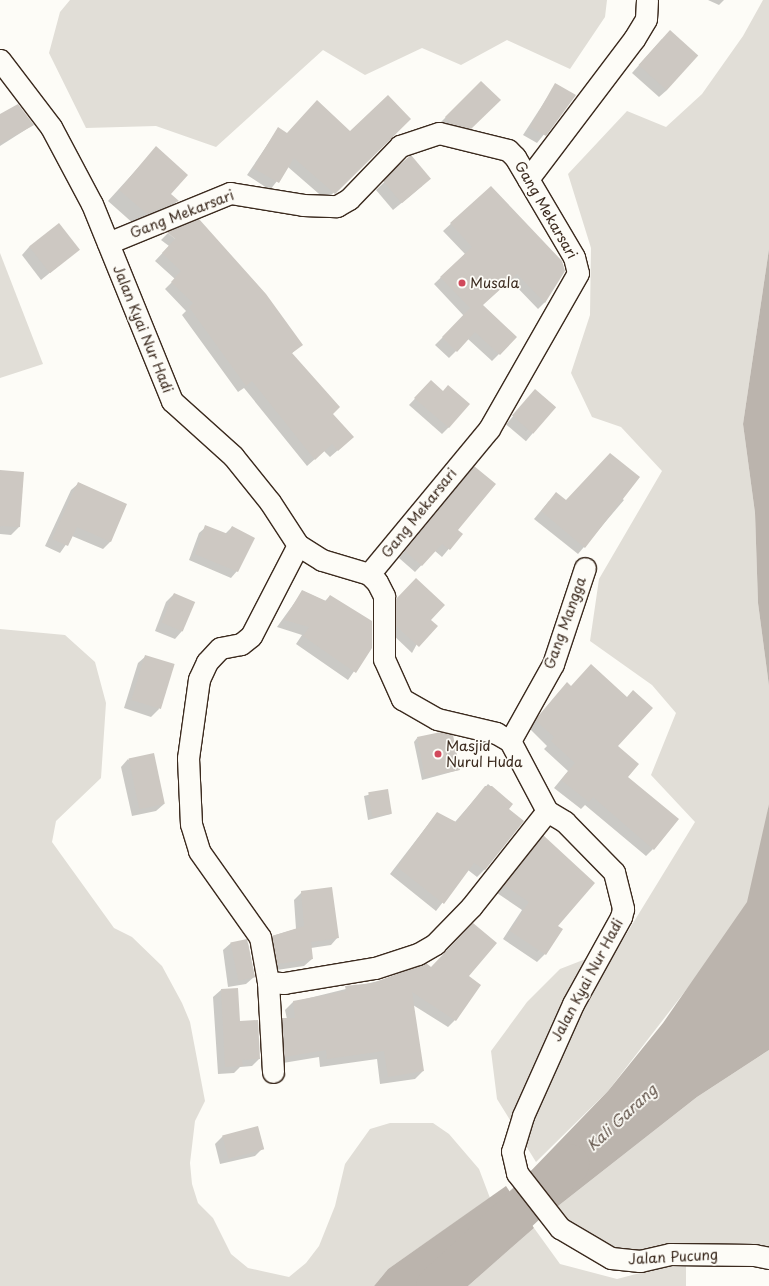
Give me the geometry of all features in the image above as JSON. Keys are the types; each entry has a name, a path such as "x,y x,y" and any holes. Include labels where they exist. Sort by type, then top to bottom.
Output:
{"street":[{"path":"528,180 638,34 646,19 647,0"},
{"name":"Jalan Kyai Nur Hadi","path":"0,60 51,128 92,204 172,401 233,456 270,502 298,545 322,560 369,574"},
{"name":"Gang Mekarsari","path":"108,243 230,193 304,205 337,206 349,200 400,146 439,133 508,150 528,180 574,257 575,280 489,429 369,574"},
{"path":"273,1072 268,982 260,937 200,851 191,824 188,758 199,679 207,662 220,648 241,644 251,636 298,545"},
{"name":"Gang Mangga","path":"510,741 553,664 585,568"},
{"path":"268,982 284,983 375,968 418,954 435,944 472,907 547,811 510,741 496,733 437,719 402,699 384,659 384,596 369,574"},
{"name":"Jalan Kyai Nur Hadi","path":"547,811 565,822 614,872 623,909 547,1057 522,1116 512,1151 517,1173 560,1228"},
{"name":"Jalan Pucung","path":"560,1228 611,1258 625,1260 670,1254 754,1255 769,1258"}],"shaded area":[{"path":"70,0 607,0 605,17 570,69 507,40 461,65 422,48 365,75 323,50 216,147 156,126 86,128 49,53 60,12"},
{"path":"763,0 769,0 769,249 743,424 755,513 758,603 769,686 769,804 762,845 748,902 703,968 608,1091 536,1162 497,1099 491,1051 527,1002 560,969 619,946 695,822 651,775 676,713 652,685 590,641 599,579 662,471 621,427 592,417 571,373 590,315 591,248 568,174 627,111 666,127 702,94 743,36"},
{"path":"0,253 43,364 0,378"},
{"path":"0,629 65,635 95,662 106,703 101,778 56,821 52,842 114,928 132,937 162,966 182,1003 190,1022 205,1101 195,1121 190,1163 192,1184 198,1203 213,1218 231,1254 248,1268 289,1277 306,1263 319,1246 335,1206 345,1164 370,1129 390,1123 433,1123 449,1134 479,1169 490,1198 388,1269 374,1286 0,1286"},
{"path":"769,1050 769,1250 612,1262 584,1256 553,1210 697,1097"},
{"path":"534,1228 560,1264 617,1279 686,1261 686,1286 468,1286"}],"water":[{"path":"769,249 769,686 758,603 755,513 743,424"},
{"path":"769,804 769,1050 697,1097 553,1210 526,1176 608,1091 663,1023 747,902"},
{"path":"506,1186 534,1228 468,1286 374,1286 388,1269"}],"building":[{"path":"670,30 698,55 667,90 639,65"},
{"path":"481,81 501,100 471,129 451,124 445,117"},
{"path":"555,83 576,95 546,136 530,127"},
{"path":"388,95 411,119 335,194 294,158 279,183 253,168 278,127 287,133 317,100 350,131"},
{"path":"18,104 34,125 0,144 0,114"},
{"path":"156,146 188,175 171,194 179,201 147,214 119,190"},
{"path":"411,155 431,179 402,203 382,179"},
{"path":"491,186 562,261 565,271 545,303 517,274 483,305 517,337 500,355 475,332 457,352 442,337 470,308 440,277 472,247 450,223"},
{"path":"199,219 266,294 303,345 292,353 340,407 333,414 354,437 338,451 332,444 315,460 252,381 246,386 189,307 193,303 171,282 181,271 162,253 175,239 167,232"},
{"path":"59,223 80,250 50,273 29,246"},
{"path":"431,380 443,391 448,385 470,404 449,428 414,398"},
{"path":"535,389 556,407 533,434 512,415"},
{"path":"610,453 640,477 585,548 541,511 556,492 566,500"},
{"path":"474,466 496,484 458,530 463,534 450,550 442,544 422,566 405,551"},
{"path":"0,470 24,472 20,527 0,526"},
{"path":"78,482 127,504 111,542 77,527 68,546 52,539"},
{"path":"205,525 228,534 232,526 255,538 238,572 195,554"},
{"path":"416,578 445,605 431,620 438,626 419,647 396,626 396,599"},
{"path":"302,590 326,601 330,595 372,621 372,648 356,673 303,636 309,627 284,620"},
{"path":"174,593 195,602 183,631 161,622"},
{"path":"145,655 175,664 161,709 131,700"},
{"path":"591,664 627,697 633,690 653,708 618,746 639,764 628,777 679,819 654,850 593,797 589,802 561,780 575,763 551,741 554,737 535,720 567,682 571,686"},
{"name":"Masjid Nurul Huda","path":"441,732 453,735 460,770 425,777 417,737"},
{"path":"154,753 165,804 139,809 129,758"},
{"path":"485,786 492,786 513,804 509,809 524,821 485,870 474,863 444,904 397,867 437,812 456,822"},
{"path":"388,789 392,814 372,817 368,792"},
{"path":"543,835 595,883 558,926 563,929 546,955 510,931 529,902 504,885"},
{"path":"332,887 339,938 311,942 313,959 277,964 272,936 304,926 301,891"},
{"path":"473,923 497,943 469,976 481,985 456,1021 412,992 424,1071 388,1077 384,1051 327,1059 326,1050 284,1057 282,1018 295,1018 293,1001 346,991 345,986 373,983 426,963 431,967"},
{"path":"247,939 255,977 238,981 230,943"},
{"path":"238,988 240,1021 258,1020 260,1059 242,1060 243,1066 225,1067 221,989"},
{"path":"258,1126 264,1149 228,1159 222,1136"}],"waterway":[{"name":"Kali Garang","path":"436,1286 568,1164"}],"place":[{"name":"Musala","path":"462,283"},
{"name":"Masjid Nurul Huda","path":"438,754"}]}
